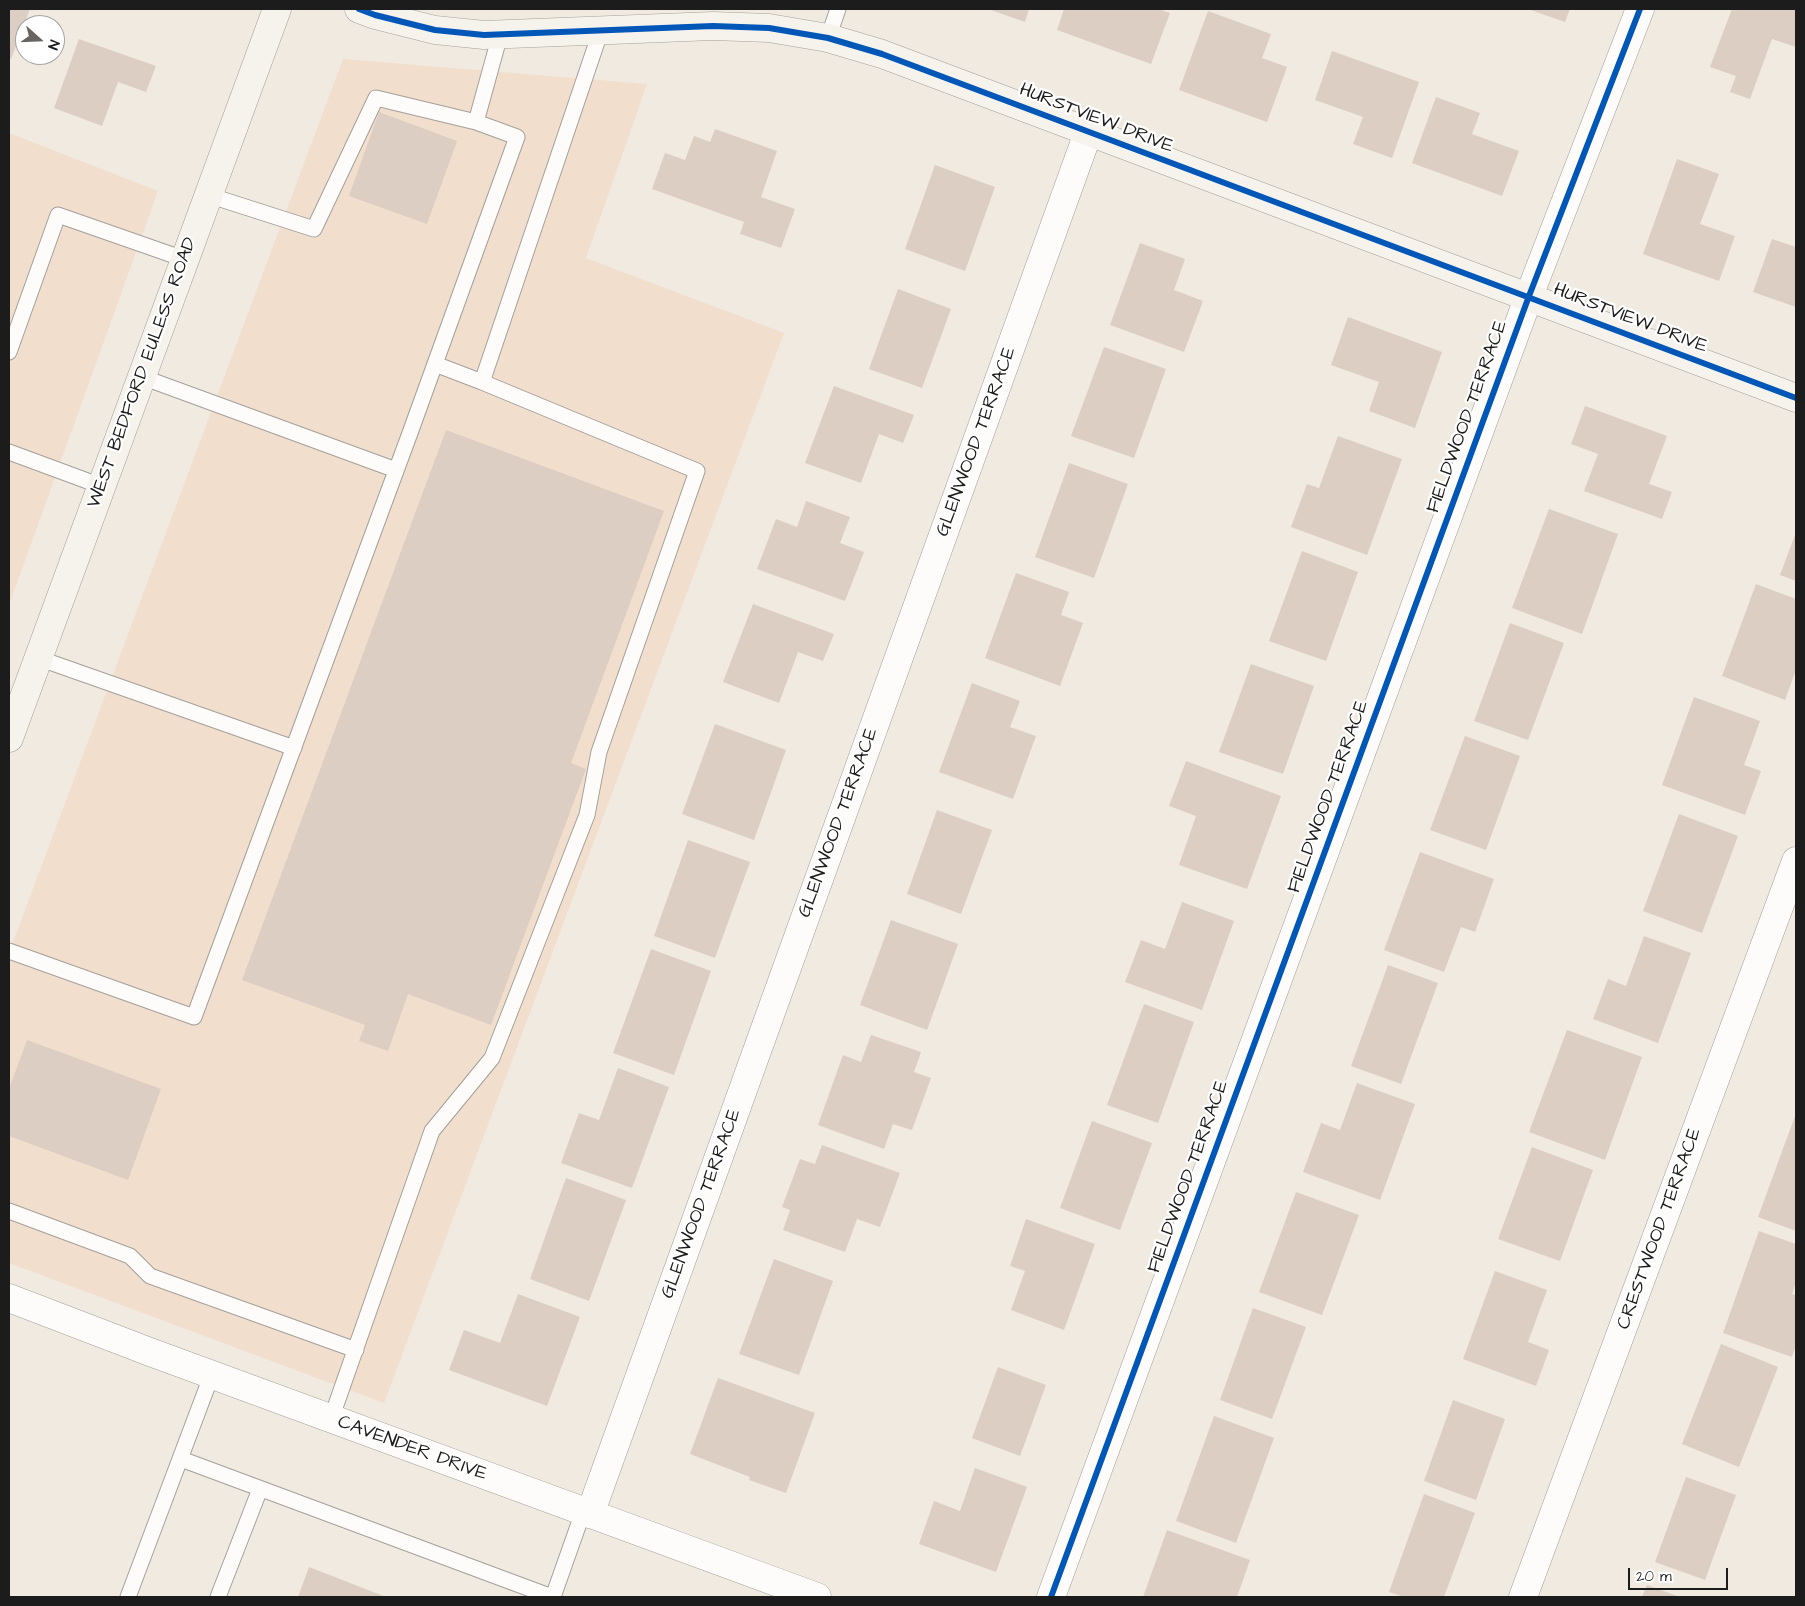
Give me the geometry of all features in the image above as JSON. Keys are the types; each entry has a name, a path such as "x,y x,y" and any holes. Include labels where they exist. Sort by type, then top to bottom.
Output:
{"street":[{"name":"WEST BEDFORD EULESS ROAD","path":"9,738 277,9"},
{"name":"HURSTVIEW DRIVE","path":"359,9 375,15 435,30 484,35 712,26 769,28 828,38 882,54 1796,398"},
{"name":"FIELDWOOD TERRACE","path":"1050,1597 1528,296 1640,9"},
{"name":"GLENWOOD TERRACE","path":"587,1513 1088,132"},
{"name":"CRESTWOOD TERRACE","path":"1523,1597 1796,861"},
{"name":"CAVENDER DRIVE","path":"9,1298 331,1419 817,1597"}],"lane":[{"path":"828,38 838,9"},
{"path":"482,382 601,30"},
{"path":"476,122 500,35"},
{"path":"9,952 194,1017 517,137 476,122 376,98 314,229 208,195"},
{"path":"9,352 58,215 184,259"},
{"path":"331,1419 432,1130 492,1058 588,815 599,752 697,471 435,364"},
{"path":"142,377 396,470"},
{"path":"9,452 101,486"},
{"path":"38,658 294,748"},
{"path":"9,1211 130,1256 150,1276 356,1350"},
{"path":"128,1597 182,1460 212,1374"},
{"path":"182,1460 553,1597 587,1513"},
{"path":"218,1597 260,1488"}],"shaded area":[{"path":"343,59 647,84 586,258 784,333 384,1403 9,1263 9,953"},
{"path":"9,133 158,191 9,605"}],"building":[{"path":"9,9 30,9 28,15 15,15 15,48 11,59 9,58"},
{"path":"988,9 1029,9 1025,22"},
{"path":"1064,9 1158,9 1170,13 1151,64 1057,30"},
{"path":"1528,9 1570,9 1565,22"},
{"path":"1732,9 1796,9 1796,47 1772,39 1750,99 1730,92 1736,76 1710,67"},
{"path":"1208,11 1271,34 1262,58 1287,67 1267,122 1179,90"},
{"path":"79,39 156,66 146,92 118,82 102,126 54,108"},
{"path":"1332,51 1419,82 1392,158 1353,144 1363,117 1315,100"},
{"path":"1436,97 1480,113 1472,134 1519,151 1502,196 1412,163"},
{"path":"379,112 457,141 427,224 349,196"},
{"path":"715,129 777,151 761,197 795,209 781,248 740,234 744,222 652,189 665,153 685,160 694,136 710,142"},
{"path":"1677,159 1719,174 1700,224 1735,236 1719,281 1643,254"},
{"path":"935,165 995,187 965,271 905,249"},
{"path":"1772,239 1796,247 1796,307 1753,292"},
{"path":"1140,243 1185,259 1174,290 1203,301 1184,352 1110,325"},
{"path":"898,289 951,309 922,388 869,369"},
{"path":"1348,317 1442,352 1415,428 1369,411 1379,382 1331,365"},
{"path":"1104,347 1166,369 1134,458 1071,436"},
{"path":"834,386 914,415 903,443 879,434 861,483 805,463"},
{"path":"1585,406 1667,436 1649,484 1672,492 1662,519 1584,491 1598,454 1571,444"},
{"path":"446,430 664,511 571,763 586,769 491,1025 408,994 388,1051 359,1041 365,1025 242,980"},
{"path":"1338,436 1402,459 1367,555 1291,527 1307,484 1319,488"},
{"path":"1069,463 1128,484 1094,578 1035,557"},
{"path":"806,501 850,517 840,543 864,552 845,601 757,569 776,519 797,527"},
{"path":"1549,509 1618,534 1582,634 1512,608"},
{"path":"1796,532 1796,581 1780,575"},
{"path":"1302,551 1358,572 1326,661 1269,641"},
{"path":"1016,573 1069,592 1061,615 1083,623 1060,686 985,658"},
{"path":"1756,584 1796,599 1796,670 1785,700 1722,676"},
{"path":"753,604 834,634 823,661 798,652 779,703 723,682"},
{"path":"1510,623 1564,643 1528,740 1474,721"},
{"path":"1251,664 1314,686 1283,774 1219,752"},
{"path":"972,683 1020,701 1010,727 1036,736 1013,799 939,772"},
{"path":"1694,697 1760,721 1744,765 1761,771 1745,815 1662,785"},
{"path":"715,724 786,750 754,840 682,814"},
{"path":"1465,736 1520,756 1486,850 1430,830"},
{"path":"1186,761 1281,796 1247,889 1179,865 1196,816 1169,806"},
{"path":"937,810 992,830 961,914 907,894"},
{"path":"1679,814 1738,836 1702,933 1643,911"},
{"path":"688,840 750,862 715,958 654,936"},
{"path":"1420,852 1494,879 1475,932 1461,927 1444,972 1384,950"},
{"path":"1182,902 1234,921 1202,1010 1125,982 1141,940 1165,949"},
{"path":"891,920 958,944 927,1030 860,1005"},
{"path":"1644,936 1691,953 1658,1043 1593,1019 1608,979 1626,986"},
{"path":"651,949 711,971 674,1075 613,1053"},
{"path":"1388,965 1438,983 1401,1084 1351,1066"},
{"path":"1144,1004 1194,1022 1158,1123 1107,1105"},
{"path":"1567,1030 1642,1057 1605,1160 1529,1132"},
{"path":"871,1035 921,1052 914,1072 931,1078 912,1130 893,1124 884,1149 818,1125 843,1055 861,1062"},
{"path":"27,1040 161,1089 128,1180 9,1136 9,1089"},
{"path":"618,1068 669,1087 632,1188 561,1163 579,1113 599,1120"},
{"path":"1357,1083 1415,1104 1380,1200 1303,1172 1321,1123 1340,1130"},
{"path":"1796,1116 1796,1231 1758,1217"},
{"path":"1092,1121 1152,1143 1120,1230 1060,1208"},
{"path":"822,1145 900,1173 880,1227 857,1219 845,1252 783,1230 790,1210 782,1207 800,1159 815,1164"},
{"path":"1532,1147 1593,1170 1560,1261 1498,1239"},
{"path":"566,1178 626,1200 589,1301 530,1279"},
{"path":"1296,1192 1359,1215 1322,1315 1259,1292"},
{"path":"1026,1219 1095,1244 1064,1330 1011,1310 1025,1271 1010,1266"},
{"path":"1759,1231 1796,1244 1796,1282 1792,1294 1796,1295 1796,1345 1792,1357 1723,1333"},
{"path":"774,1259 833,1281 799,1375 739,1354"},
{"path":"1495,1271 1547,1290 1528,1342 1549,1350 1536,1386 1463,1359"},
{"path":"518,1294 580,1317 547,1406 449,1370 464,1330 500,1343"},
{"path":"1253,1308 1306,1327 1272,1419 1220,1400"},
{"path":"1721,1344 1778,1367 1739,1467 1682,1444"},
{"path":"998,1367 1046,1385 1020,1456 972,1438"},
{"path":"718,1378 815,1413 786,1493 749,1480 750,1477 690,1454"},
{"path":"1453,1400 1505,1419 1476,1500 1424,1481"},
{"path":"1214,1416 1274,1438 1236,1543 1176,1521"},
{"path":"975,1468 1027,1487 996,1572 919,1544 934,1501 960,1511"},
{"path":"1686,1477 1736,1495 1705,1580 1655,1562"},
{"path":"1424,1494 1475,1513 1444,1597 1404,1597 1389,1592"},
{"path":"1167,1530 1250,1560 1237,1597 1143,1597"},
{"path":"309,1567 386,1597 298,1597"},
{"path":"1647,1585 1680,1597 1642,1597"}],"cycle path":[{"path":"359,9 375,15 435,30 484,35 713,26 769,28 828,38 882,54 1796,398"},
{"path":"1051,1597 1529,296 1640,9"}]}
